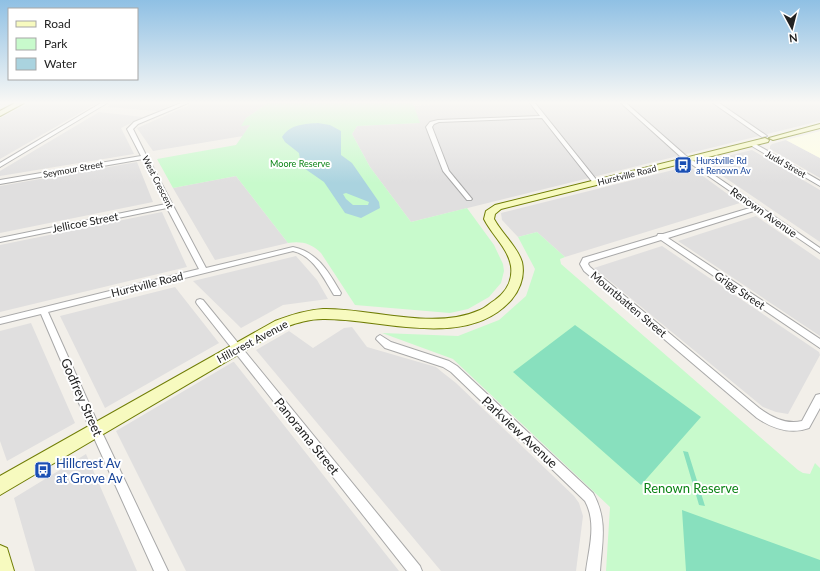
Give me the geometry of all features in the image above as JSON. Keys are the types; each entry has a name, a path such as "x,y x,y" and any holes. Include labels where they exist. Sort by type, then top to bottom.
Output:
{"main road":[{"name":"Hurstville Road","path":"490,213 498,207 804,130"},
{"name":"Hillcrest Avenue","path":"0,486 236,348 280,324 298,317 316,314 332,314 430,324 458,321 486,312 499,304 513,288 517,268 514,257 506,242 490,222 490,213"},
{"path":"0,555 4,571"}],"street":[{"path":"0,165 60,130"},
{"name":"West Crescent","path":"131,130 203,270"},
{"path":"430,130 446,171 469,199"},
{"path":"552,130 596,183"},
{"name":"Renown Avenue","path":"653,130 688,160 820,251"},
{"path":"755,130 767,138"},
{"name":"Judd Street","path":"752,144 820,184"},
{"name":"Seymour Street","path":"0,182 146,157"},
{"name":"Jellicoe Street","path":"0,240 170,205"},
{"name":"Mountbatten Street","path":"758,208 661,236 586,260 584,264 587,269 758,413 772,421 789,426 801,426 807,423 820,398"},
{"name":"Grigg Street","path":"661,236 820,344"},
{"name":"Hurstville Road","path":"0,321 293,249 301,250 309,254 337,293"},
{"name":"Panorama Street","path":"200,302 415,571"},
{"name":"Godfrey Street","path":"43,310 95,430 161,571"},
{"name":"Parkview Avenue","path":"380,339 388,345 446,364 454,369 589,497 593,503 598,518 593,571"}],"shaded area":[{"path":"0,130 51,130 0,159"},
{"path":"69,130 122,130 134,154 0,176 0,171"},
{"path":"138,130 247,130 243,136 153,151"},
{"path":"355,130 785,130 411,222 370,167 352,134"},
{"path":"820,131 820,158 786,140"},
{"path":"786,140 820,158 820,178 770,149 772,144"},
{"path":"752,150 820,190 820,242 702,162"},
{"path":"137,162 153,202 0,233 0,186"},
{"path":"689,166 740,203 565,257 537,232 518,237 502,220 501,213"},
{"path":"236,176 288,243 215,260 173,188"},
{"path":"162,212 187,267 0,312 0,245"},
{"path":"756,216 820,260 820,336 678,241"},
{"path":"662,246 819,352 820,355 788,414 776,412 763,407 594,268"},
{"path":"296,256 317,280 328,299 283,305 241,328 193,281"},
{"path":"175,287 219,343 105,408 60,316"},
{"path":"31,323 75,423 7,461 0,441 0,331"},
{"path":"352,327 367,347 436,367 456,383 574,496 579,503 583,516 576,571 441,571 256,350 289,331 313,348 344,328"},
{"path":"233,362 399,571 186,571 116,431"},
{"path":"86,454 137,571 35,571 14,498"}],"green space":[{"name":"Moore Reserve","path":"247,130 355,130 352,134 370,167 411,222 467,208 494,245 503,264 504,271 501,283 489,297 468,309 450,313 355,305 321,253 310,245 297,242 288,243 236,176 173,188 157,159 236,145"},
{"name":"Renown Reserve","path":"537,232 565,257 560,259 561,264 798,470 803,473 810,474 815,463 820,468 820,571 606,571 610,507 453,359 382,333 458,336 499,320 526,296 535,269 518,237"},
{"path":"575,325 701,417 641,485 513,372"},
{"path":"683,451 688,452 705,506 699,505"},
{"path":"682,510 820,560 820,571 686,571"}],"water":[{"path":"288,130 339,130 341,131 341,155 352,163 379,202 380,208 361,218 345,213 324,182 301,166 299,153 285,142 282,137","holes":["346,193 369,202 368,205 353,205 343,194"]}],"place":[{"name":"Hurstville Rd at Renown Av","path":"683,165"},
{"name":"Hillcrest Av at Grove Av","path":"43,470"}]}
